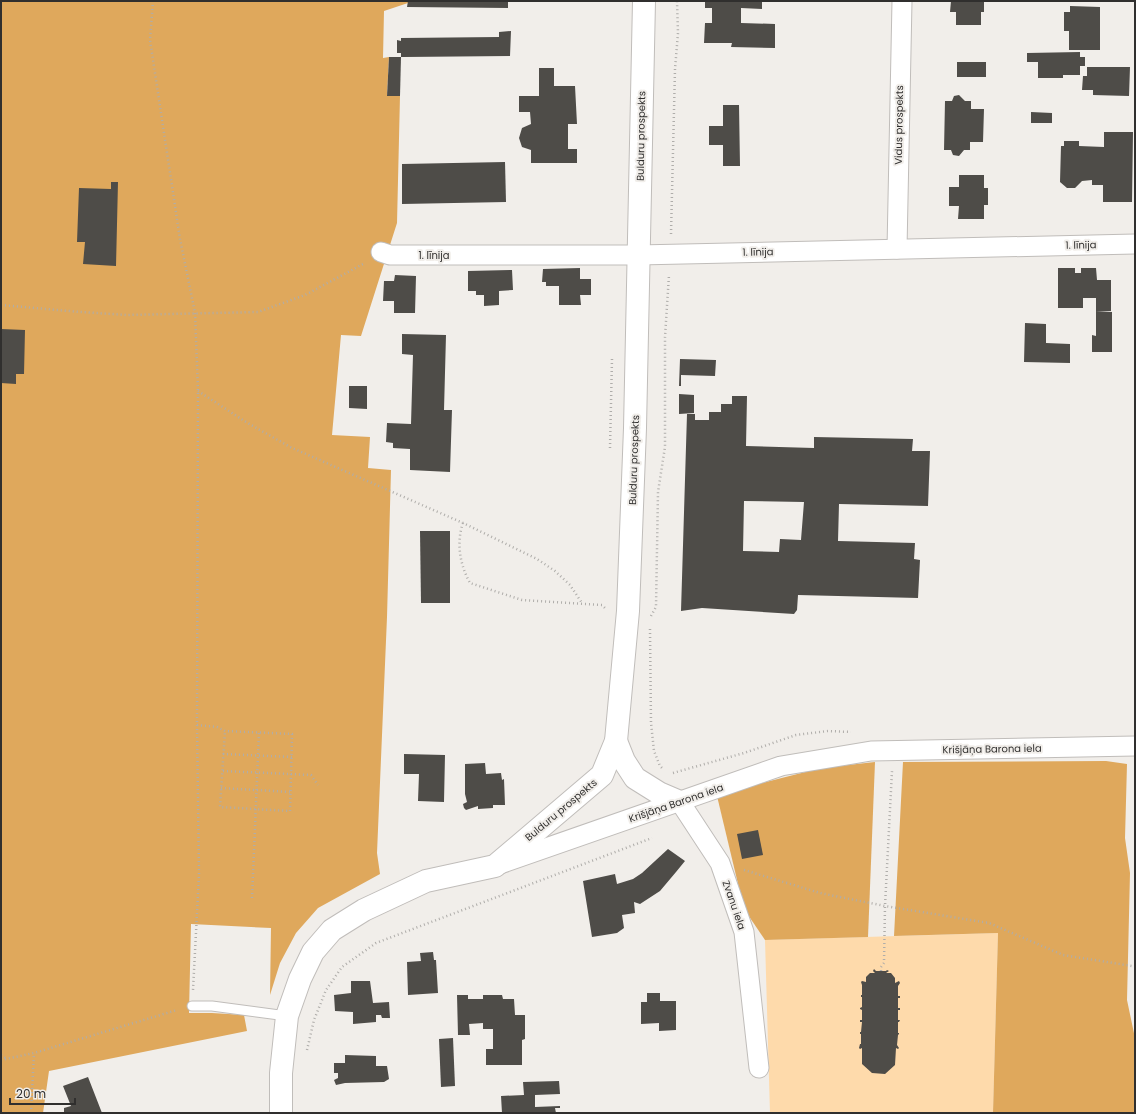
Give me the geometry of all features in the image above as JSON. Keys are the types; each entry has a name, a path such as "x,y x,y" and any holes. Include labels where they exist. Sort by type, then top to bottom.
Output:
{"street":[{"name":"Bulduru prospekts","path":"495,866 602,775 616,741 628,611 635,428 644,1"},
{"name":"Vidus prospekts","path":"897,249 902,1"},
{"name":"1. līnija","path":"381,252 390,255 638,255 1135,244"},
{"path":"616,741 624,761 635,778 659,793 680,802"},
{"name":"Krišjāņa Barona iela","path":"280,1113 281,1073 287,1016 300,979 313,952 332,930 364,910 426,882 495,866 781,766 872,751 1135,746"},
{"name":"Zvanu iela","path":"680,802 720,863 744,932 759,1068"}],"lane":[{"path":"192,1006 212,1006 287,1016"}],"path":[{"path":"1,1060 34,1053 192,1006 199,875 197,725 198,391 194,313 180,239 150,40 153,1"},
{"path":"650,617 656,607 658,492 665,448 665,337 670,254 678,1"},
{"path":"1,305 128,315 258,312 305,295 367,263 381,252"},
{"path":"610,452 612,358"},
{"path":"198,391 246,422 290,447 463,523 537,560 554,570 570,585 582,604"},
{"path":"463,523 459,534 459,547 464,573 470,583 522,600 602,604 606,609 606,602"},
{"path":"650,625 651,723 654,751 660,766 664,770"},
{"path":"197,725 217,727 225,731 292,734 290,811 220,807 225,731"},
{"path":"668,773 675,773 744,753 796,735 828,731 852,732"},
{"path":"252,898 259,733"},
{"path":"881,971 881,967 884,963 892,750"},
{"path":"223,754 292,757"},
{"path":"223,771 311,775 318,785"},
{"path":"221,788 291,792"},
{"path":"306,1054 314,1020 326,990 342,968 376,944 652,838"},
{"path":"720,863 820,893 885,906 989,923 1063,954 1132,966"},
{"path":"31,1113 34,1053"},
{"path":"1,1055 7,1059"}],"shaded area":[{"path":"1,1 408,1 408,3 384,11 383,58 389,57 387,95 400,96 397,223 361,336 341,335 332,435 370,437 368,468 391,470 387,617 377,853 380,874 318,908 296,933 280,963 270,995 271,928 191,924 189,1013 244,1015 247,1031 49,1071 43,1113 1,1113"},
{"path":"1106,761 1127,764 1125,838 1130,873 1127,1000 1135,1038 1135,1113 993,1113 998,933 894,936 903,762"},
{"path":"875,762 868,937 765,940 744,909 717,796 821,768"},
{"path":"998,933 993,1113 770,1113 765,940"}],"building":[{"path":"408,1 508,1 508,8 407,7"},
{"path":"705,1 762,1 762,9 741,8 741,23 775,24 775,48 731,47 732,43 704,43 705,23 712,23 712,8 705,8"},
{"path":"951,1 984,1 984,12 981,12 981,25 956,25 956,12 950,12"},
{"path":"1070,6 1100,7 1100,50 1069,50 1069,31 1064,31 1064,12 1070,12"},
{"path":"511,31 510,56 401,57 401,53 397,53 397,40 401,41 401,38 499,37 499,32"},
{"path":"1080,52 1080,57 1085,57 1085,66 1080,66 1080,75 1063,75 1063,78 1038,78 1038,62 1027,62 1027,53"},
{"path":"389,57 401,57 400,96 387,96"},
{"path":"957,62 986,62 986,77 957,77"},
{"path":"1087,67 1130,67 1129,96 1093,95 1093,90 1082,90 1083,76 1087,76"},
{"path":"539,68 554,68 554,86 575,86 577,124 568,124 568,149 577,149 577,163 531,163 531,150 522,147 519,138 522,128 531,124 530,112 519,112 519,96 539,96"},
{"path":"959,95 965,101 971,101 971,109 984,109 983,142 970,142 970,150 964,150 959,156 953,155 951,150 944,150 945,101 952,101 954,96"},
{"path":"723,105 739,105 740,166 723,166 723,145 709,145 709,126 723,126"},
{"path":"1031,112 1052,113 1052,123 1031,123"},
{"path":"1104,132 1133,132 1132,202 1103,202 1103,185 1092,185 1092,180 1082,181 1075,188 1067,188 1060,182 1061,146 1064,146 1064,141 1079,141 1079,146 1104,147"},
{"path":"505,162 506,202 402,204 402,164"},
{"path":"959,175 984,175 984,188 988,188 988,205 984,205 984,219 958,219 959,206 949,206 949,187 959,187"},
{"path":"111,182 118,182 116,266 83,264 85,242 77,242 79,188 111,189"},
{"path":"580,268 580,279 591,279 591,295 580,295 581,305 559,305 559,286 546,286 546,282 542,282 543,269"},
{"path":"1058,268 1075,268 1075,273 1081,273 1081,268 1096,268 1097,280 1111,280 1111,311 1096,311 1096,298 1083,298 1083,308 1058,308"},
{"path":"512,270 513,290 499,291 499,305 484,306 484,295 476,295 476,291 468,291 468,271"},
{"path":"395,275 416,276 415,313 394,313 394,301 383,301 384,281 394,281"},
{"path":"1096,311 1112,312 1112,352 1092,352 1092,335 1096,336"},
{"path":"1025,323 1046,324 1046,343 1070,344 1070,363 1024,362"},
{"path":"1,329 25,330 24,374 16,374 16,384 1,383"},
{"path":"402,334 446,335 444,410 452,410 450,472 410,470 410,449 393,448 393,443 386,442 387,423 411,424 413,355 402,354"},
{"path":"680,359 716,360 715,376 681,375 681,386 679,386"},
{"path":"349,386 367,386 367,409 349,408"},
{"path":"679,394 694,395 694,413 679,414"},
{"path":"732,396 747,396 746,446 814,448 814,437 913,439 912,451 930,451 928,506 839,504 838,541 915,543 914,559 920,560 918,598 798,595 797,610 794,614 702,608 681,611 687,414 695,414 695,420 709,420 709,412 721,412 721,404 732,404","holes":["744,501 804,502 801,540 780,539 779,552 743,551"]},
{"path":"420,531 450,531 450,603 421,603"},
{"path":"404,754 445,755 444,802 418,801 419,774 404,774"},
{"path":"485,763 486,774 501,773 502,780 504,779 505,805 493,805 493,808 478,809 478,806 466,810 463,804 467,802 465,794 465,764"},
{"path":"758,830 763,855 742,859 737,834"},
{"path":"668,849 685,861 660,891 640,904 634,902 635,913 622,915 624,928 617,933 592,937 583,881 615,874 617,884 633,879 642,873"},
{"path":"433,952 434,960 436,960 438,993 408,995 407,962 421,961 420,953"},
{"path":"874,969 876,971 889,971 886,973 891,973 895,978 895,983 899,981 900,983 898,986 898,996 900,996 900,998 898,998 898,1008 900,1008 900,1010 898,1010 898,1020 900,1020 898,1022 899,1034 897,1045 899,1048 896,1048 895,1065 885,1074 872,1073 862,1064 862,1048 859,1048 861,1044 860,1032 862,1022 860,1022 860,1020 862,1020 862,1010 860,1009 862,1007 861,982 866,982 866,977 870,973 875,973 873,971"},
{"path":"351,981 370,981 373,1003 389,1002 390,1018 382,1018 381,1015 376,1015 376,1022 353,1024 353,1012 335,1011 334,995 351,993"},
{"path":"647,993 660,993 660,1001 676,1001 676,1030 659,1031 659,1023 641,1024 641,1002 647,1002"},
{"path":"457,995 468,995 468,999 483,999 483,995 502,995 503,999 514,999 515,1015 525,1015 525,1039 522,1040 522,1065 486,1065 486,1049 493,1049 493,1029 483,1029 483,1023 469,1024 470,1035 458,1035"},
{"path":"453,1038 455,1086 441,1087 439,1039"},
{"path":"345,1055 376,1056 376,1066 387,1066 389,1079 384,1082 345,1083 336,1085 334,1080 338,1078 338,1073 334,1073 334,1063 345,1063"},
{"path":"88,1077 102,1113 64,1113 64,1108 71,1106 63,1086"},
{"path":"559,1081 560,1094 535,1095 535,1107 560,1106 560,1108 555,1108 556,1113 502,1113 501,1096 524,1095 523,1082"}]}
